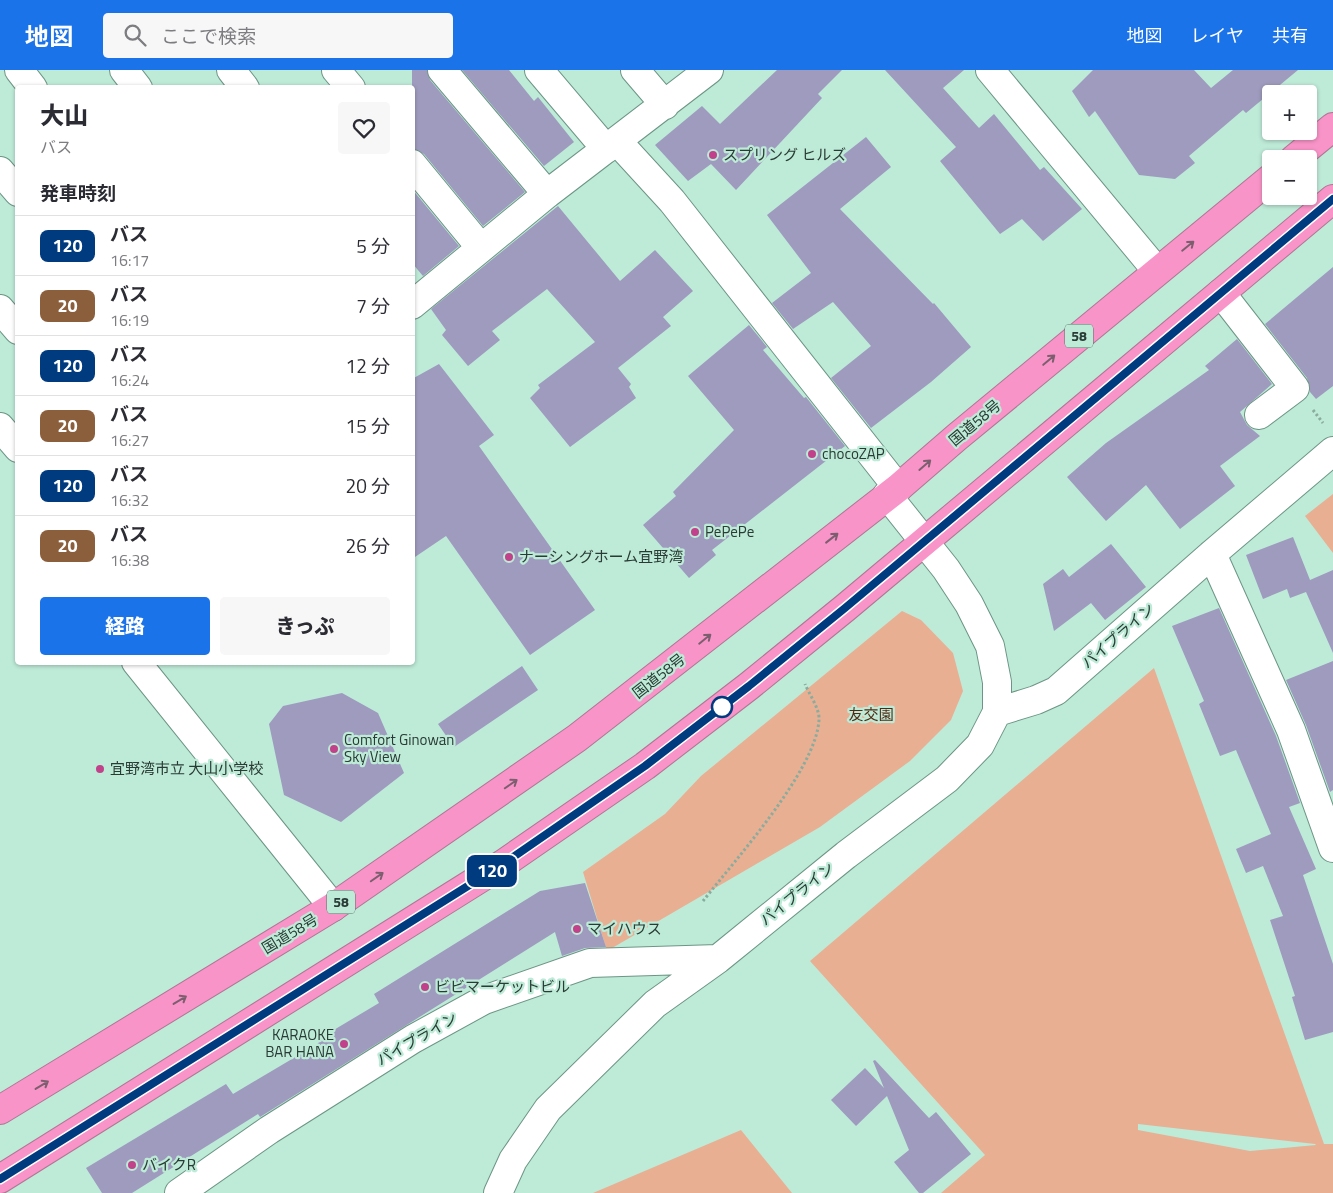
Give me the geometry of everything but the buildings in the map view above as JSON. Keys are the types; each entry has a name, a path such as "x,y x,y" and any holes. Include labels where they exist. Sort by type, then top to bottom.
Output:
{"highway":[{"path":"1305,150 1333,127"},
{"name":"国道58号","path":"0,1110 333,907 577,738 893,492 1262,185"},
{"path":"0,1179 511,859 645,766 742,692 1333,199"}],"street":[{"path":"19,70 31,85"},
{"path":"124,70 136,85"},
{"path":"231,70 243,85"},
{"path":"336,70 348,85"},
{"path":"442,70 547,194"},
{"path":"539,70 611,145 672,201 893,492 924,541 969,604 990,646 997,682 997,712"},
{"path":"635,70 665,105"},
{"path":"415,298 709,70"},
{"path":"990,70 1157,271"},
{"path":"415,168 481,248"},
{"path":"0,170 15,188"},
{"path":"1221,293 1295,388 1259,415"},
{"path":"0,309 15,326"},
{"path":"0,427 15,444"},
{"name":"パイプライン","path":"179,1193 269,1130 365,1069 413,1039 484,1000 590,963 718,959 846,855 947,779 980,744 997,712 1036,700 1056,691 1333,451"},
{"path":"1212,554 1291,730 1333,848"},
{"path":"138,665 333,907"},
{"path":"498,1193 513,1160 548,1109 654,1004 718,959"}],"path":[{"path":"1307,403 1325,425"},
{"path":"703,901 792,786 815,744 819,717 805,684"}],"green space":[{"path":"1333,494 1333,553 1305,516"},
{"name":"友交園","path":"902,611 921,620 953,653 963,691 951,720 910,761 820,827 607,951 583,872 665,814 701,776"},
{"path":"1154,668 1324,1144 1333,1144 1333,1193 941,1193 985,1155 810,961","holes":["1138,1124 1315,1144 1250,1151 1138,1130"]},
{"path":"741,1130 792,1193 593,1193"}],"bus line":[{"name":"120","path":"0,1179 367,947 503,864 645,766 749,686 845,608 1333,199"}],"place":[{"name":"スプリング ヒルズ","path":"713,155"},
{"name":"chocoZAP","path":"812,454"},
{"name":"PePePe","path":"695,532"},
{"name":"ナーシングホーム宜野湾","path":"509,557"},
{"name":"Comfort Ginowan Sky View","path":"334,749"},
{"name":"宜野湾市立 大山小学校","path":"100,769"},
{"name":"マイハウス","path":"577,929"},
{"name":"ビビマーケットビル","path":"425,987"},
{"name":"KARAOKE BAR HANA","path":"344,1044"},
{"name":"バイクR","path":"132,1165"}]}
